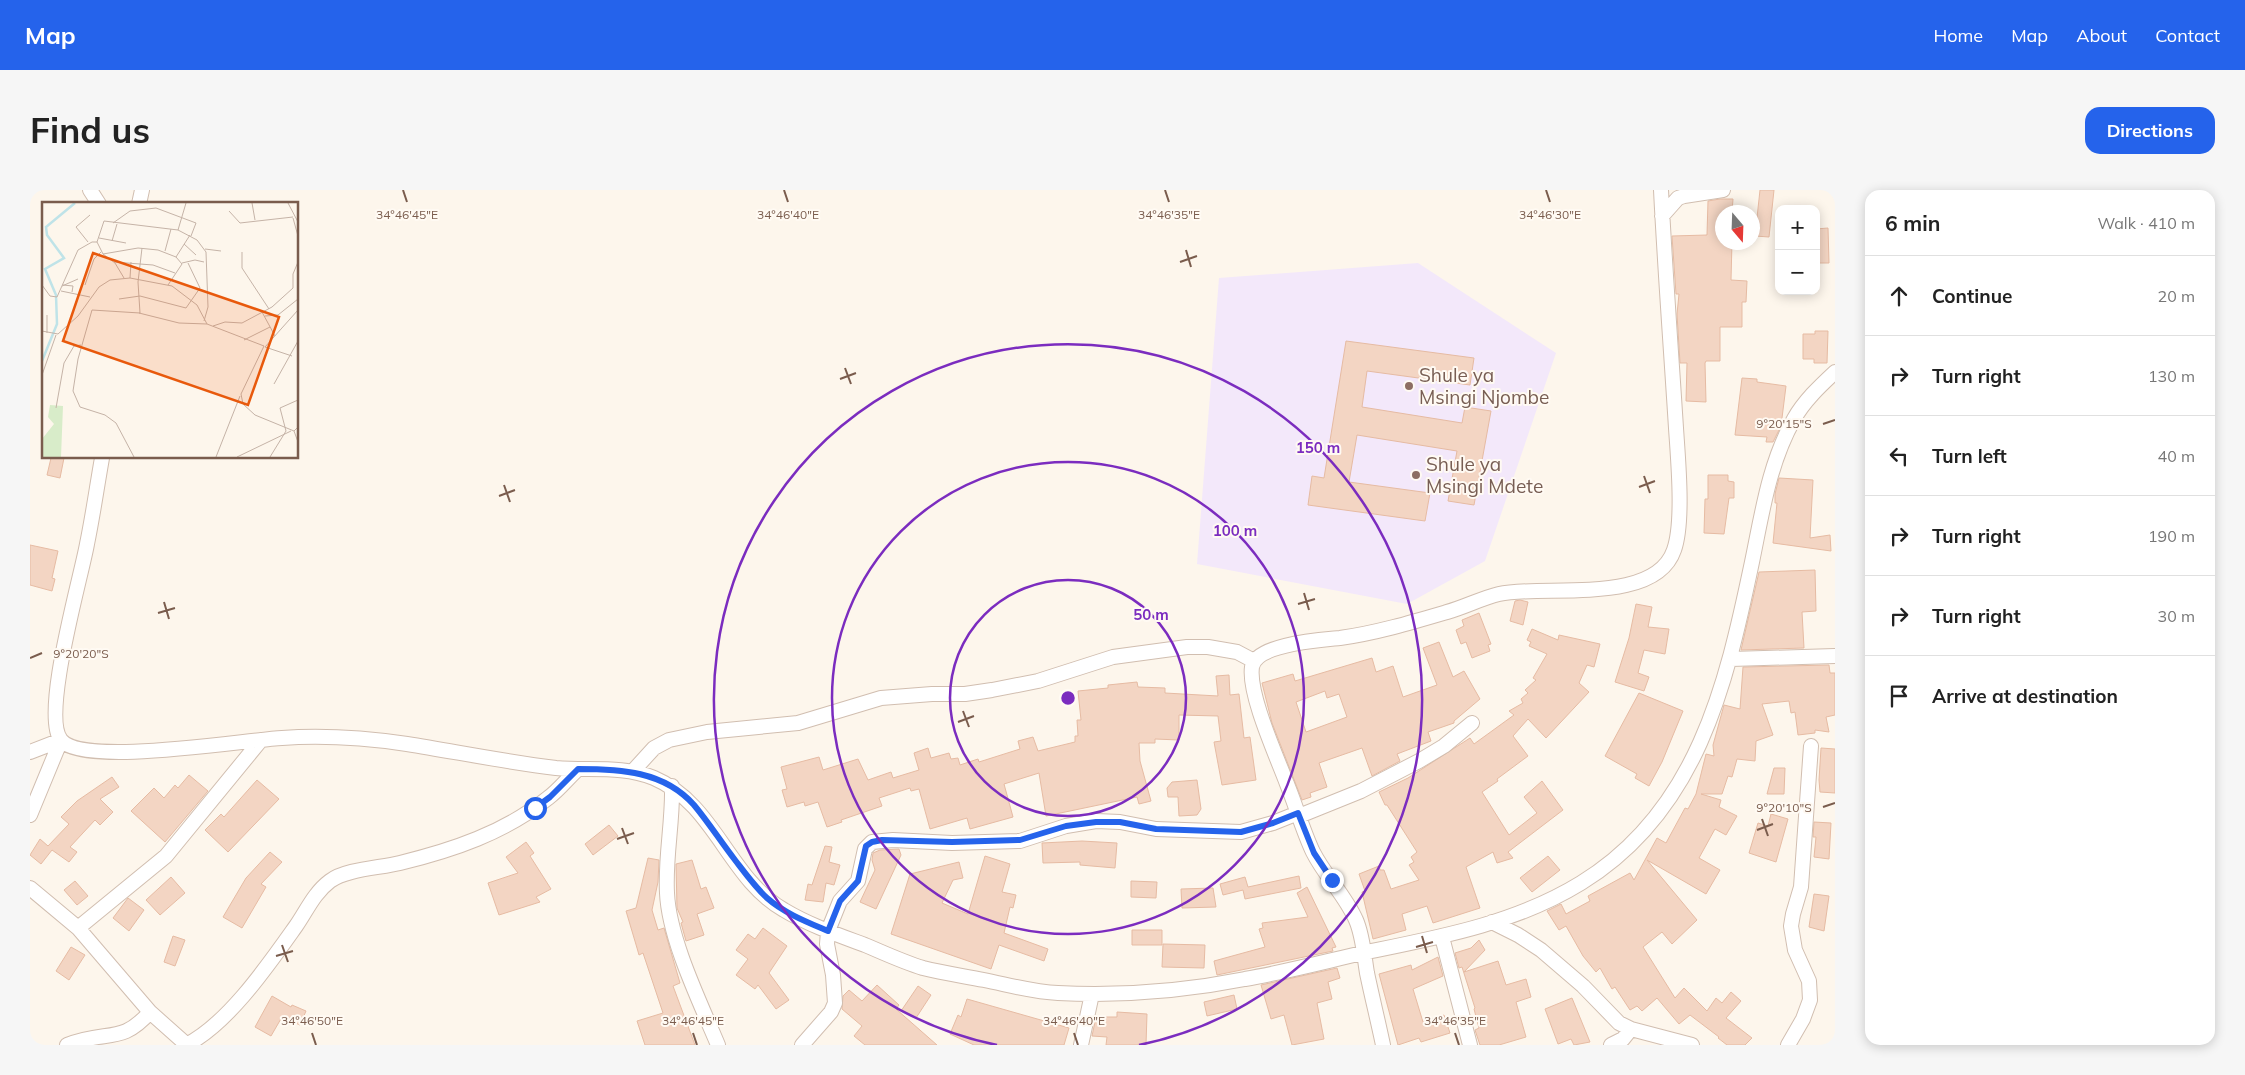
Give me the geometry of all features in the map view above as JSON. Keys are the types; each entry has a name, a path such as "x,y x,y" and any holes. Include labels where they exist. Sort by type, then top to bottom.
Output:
{"street":[{"path":"90,190 98,202"},
{"path":"1383,1045 1355,918 1314,853 1299,815 1254,689 1252,668 1254,661 1262,653 1281,647 1354,636 1448,612 1499,594 1528,591 1595,591 1636,582 1655,573 1668,563 1675,548 1678,528 1679,472 1661,190"},
{"path":"1662,216 1678,198 1723,190"},
{"path":"102,459 87,545 65,642 57,693 55,723 61,740 71,747 85,752 118,754 261,740 334,737 388,742 560,768 633,771 672,786 693,804 767,898 780,908 828,931 920,967 1051,993 1092,994 1156,991 1237,981 1442,937 1492,922 1531,908 1582,882 1638,837 1662,808 1688,771 1708,727 1730,659 1768,484 1778,454 1796,415 1820,386 1835,372"},
{"path":"633,771 654,748 669,740 706,732 798,724 881,698 965,694 992,690 1038,681 1113,657 1187,647 1208,647 1237,652 1254,661"},
{"path":"1730,659 1835,656"},
{"path":"802,1045 831,1012 835,1003 833,975 827,944 828,931 840,901 858,881 865,849 872,842 893,840 952,842 1020,840 1066,826 1096,822 1120,822 1156,829 1241,832 1299,815 1361,791 1444,746 1472,723"},
{"path":"30,752 61,740"},
{"path":"30,815 61,740"},
{"path":"78,928 166,856 261,740"},
{"path":"1788,1045 1803,1019 1810,1000 1809,981 1795,950 1791,926 1802,887 1811,746"},
{"path":"30,888 78,928 150,1012 187,1045 203,1036 231,1008 279,950 315,895 328,883 346,874 414,859 486,837 550,797 578,769"},
{"path":"672,786 667,862 668,910 676,939 718,1045"},
{"path":"1492,922 1518,935 1541,950 1583,986 1619,1023 1631,1029 1692,1045"},
{"path":"1442,937 1470,1045"},
{"path":"1081,1045 1092,994"},
{"path":"67,1045 92,1038 119,1040 131,1036 141,1027 150,1012"},
{"path":"1611,1045 1623,1039 1631,1029"}],"shaded area":[{"path":"1418,263 1556,353 1485,561 1407,604 1197,564 1219,278"}],"building":[{"path":"1760,190 1774,190 1769,237 1760,236 1760,205 1758,205"},
{"path":"1733,199 1733,205 1715,205 1715,250 1732,250 1731,280 1747,281 1746,302 1742,302 1742,327 1720,327 1720,361 1706,361 1705,363 1706,402 1686,401 1687,363 1680,363 1677,314 1679,294 1676,294 1672,236 1707,235 1708,201"},
{"path":"1828,228 1829,263 1820,263 1820,229"},
{"path":"1815,331 1828,331 1827,363 1814,363 1814,359 1803,359 1803,334 1815,334"},
{"path":"1346,341 1474,358 1470,385 1367,371 1362,407 1462,423 1465,407 1491,411 1474,505 1448,501 1457,451 1357,435 1349,482 1430,493 1425,521 1308,505 1312,476 1324,478"},
{"path":"1742,378 1757,379 1757,382 1786,386 1781,426 1773,442 1766,442 1767,437 1735,435"},
{"path":"51,459 64,459 60,478 47,475"},
{"path":"1708,475 1728,475 1728,481 1734,482 1734,498 1729,498 1724,534 1704,533 1705,499 1708,499"},
{"path":"1779,478 1813,480 1810,538 1830,535 1831,551 1773,543 1777,503 1775,503 1775,494"},
{"path":"30,545 58,551 52,578 55,579 52,591 30,585"},
{"path":"1815,570 1816,611 1802,612 1804,648 1741,650 1759,572"},
{"path":"1515,601 1528,602 1523,625 1510,621"},
{"path":"1636,604 1652,607 1648,627 1669,629 1665,654 1644,650 1638,673 1649,677 1644,691 1615,682 1629,638"},
{"path":"1479,613 1491,644 1488,645 1490,651 1472,658 1466,642 1461,644 1456,630 1464,626 1462,620"},
{"path":"1532,629 1558,640 1559,635 1600,644 1594,667 1587,665 1579,683 1589,692 1546,738 1528,719 1513,736 1528,756 1482,792 1509,835 1537,813 1524,797 1542,781 1563,810 1508,852 1513,858 1497,863 1493,852 1466,867 1480,908 1433,923 1427,906 1402,914 1406,930 1373,939 1362,892 1365,891 1359,874 1379,866 1380,870 1384,870 1391,889 1419,880 1409,865 1414,862 1411,857 1417,852 1387,805 1385,805 1379,792 1408,778 1470,738 1474,744 1514,715 1509,711 1523,703 1521,699 1528,693 1525,690 1536,680 1533,678 1547,654 1529,646 1531,642 1527,640"},
{"path":"1439,642 1453,677 1464,671 1480,699 1454,723 1428,732 1431,741 1397,754 1400,761 1372,776 1362,748 1319,763 1327,787 1310,793 1311,797 1302,800 1272,723 1262,683 1293,674 1295,681 1372,658 1376,672 1393,666 1403,697 1437,685 1423,648","holes":["1325,691 1327,698 1339,694 1347,717 1306,732 1296,702"]},
{"path":"1829,665 1830,673 1835,673 1835,715 1826,717 1829,732 1815,730 1815,733 1798,735 1795,712 1791,713 1789,701 1762,704 1773,735 1756,741 1755,761 1737,759 1732,777 1728,776 1722,794 1701,794 1721,800 1719,807 1737,816 1726,835 1715,829 1699,858 1720,870 1706,894 1647,860 1697,920 1672,944 1662,932 1643,947 1675,998 1684,988 1707,1011 1716,998 1722,1003 1731,992 1741,1001 1726,1018 1752,1038 1745,1045 1727,1045 1690,1015 1679,1024 1657,998 1642,1011 1637,1006 1630,1010 1615,987 1612,989 1600,968 1596,972 1583,956 1566,926 1559,930 1547,911 1561,904 1566,914 1590,901 1588,896 1630,873 1634,880 1657,838 1666,843 1685,808 1688,809 1696,794 1706,754 1714,756 1713,745 1724,705 1740,709 1743,667"},
{"path":"1229,675 1230,695 1239,694 1244,738 1250,737 1256,780 1222,785 1214,742 1221,741 1218,716 1179,715 1179,740 1155,739 1155,743 1139,743 1140,761 1151,801 1139,804 1137,797 1046,816 1039,773 1004,784 1013,817 970,829 967,818 930,829 919,789 911,791 910,788 879,798 882,806 841,820 842,822 827,827 818,802 805,806 804,802 787,807 782,790 787,789 781,767 819,757 823,770 858,759 868,780 891,772 893,778 919,770 914,753 928,748 931,758 949,753 951,759 958,758 960,765 978,759 979,762 1020,749 1018,741 1033,737 1038,751 1075,742 1075,736 1078,736 1077,720 1081,720 1078,691 1108,688 1108,685 1137,682 1138,687 1165,688 1165,693 1218,696 1216,676"},
{"path":"1639,693 1683,711 1662,762 1649,786 1635,778 1637,774 1605,756"},
{"path":"1821,748 1835,749 1835,793 1820,792"},
{"path":"1774,768 1785,768 1784,794 1767,794"},
{"path":"189,775 208,791 165,842 131,811 154,788 164,798 175,785 178,788"},
{"path":"112,777 119,787 100,799 113,812 100,825 95,820 70,847 77,852 69,862 52,850 41,864 30,855 40,839 48,846 69,824 61,817 77,801"},
{"path":"257,780 279,799 228,852 205,830 221,814 224,817"},
{"path":"1197,780 1201,809 1197,815 1179,816 1178,797 1168,797 1167,788 1172,782"},
{"path":"1771,814 1788,819 1776,862 1749,853 1758,823 1768,826"},
{"path":"1814,822 1831,823 1829,859 1814,857 1816,837 1813,837"},
{"path":"609,825 618,836 593,855 585,844"},
{"path":"1082,841 1117,843 1115,868 1080,865 1080,862 1043,863 1042,843"},
{"path":"526,842 534,853 530,856 551,889 536,897 540,902 499,915 488,883 518,873 506,857"},
{"path":"825,846 832,847 829,862 840,865 834,885 826,883 823,902 805,900 808,884 812,885"},
{"path":"899,849 901,855 876,909 860,902 875,870 872,860 873,853 880,850"},
{"path":"270,852 282,862 261,884 266,887 242,928 223,917 246,878"},
{"path":"985,856 1010,864 1002,892 1016,895 1013,908 1010,907 1004,933 1048,949 1044,961 999,945 991,969 891,934 910,874 959,862 963,878 953,880 942,903 968,914"},
{"path":"1548,856 1560,870 1532,892 1520,878"},
{"path":"648,858 659,860 658,882 652,910 658,930 664,928 680,983 673,986 695,1045 645,1045 637,1021 663,1013 643,953 639,955 626,911 636,908"},
{"path":"692,860 701,889 706,887 714,908 697,914 704,935 686,941 681,923 683,922 677,908 676,864"},
{"path":"1299,876 1301,888 1245,899 1243,890 1223,895 1220,884 1245,877 1248,887"},
{"path":"171,877 185,893 160,915 146,900"},
{"path":"75,881 88,896 77,905 64,890"},
{"path":"1131,881 1157,882 1156,898 1131,897"},
{"path":"1307,887 1336,947 1332,948 1333,951 1217,975 1214,961 1265,947 1259,929 1263,928 1262,923 1308,917 1297,893"},
{"path":"1213,888 1216,907 1182,908 1181,889"},
{"path":"1814,894 1829,896 1824,931 1809,927"},
{"path":"128,898 144,910 129,931 113,918"},
{"path":"763,928 787,946 769,973 789,1000 776,1009 758,985 755,989 736,975 748,959 736,950 748,934 755,939"},
{"path":"1132,930 1162,930 1162,945 1132,945"},
{"path":"173,936 185,940 175,966 164,962"},
{"path":"1479,940 1485,950 1464,972 1498,961 1506,985 1526,979 1531,997 1516,1002 1526,1037 1499,1045 1480,1045 1475,1030 1479,1028 1475,1008 1462,967 1459,968 1455,953 1471,948"},
{"path":"1163,944 1205,945 1204,968 1162,967"},
{"path":"71,947 85,955 69,980 56,971"},
{"path":"1438,957 1443,976 1413,989 1423,1022 1444,1015 1450,1033 1421,1042 1419,1038 1398,1045 1379,974 1411,965 1412,970"},
{"path":"1337,968 1340,978 1328,982 1332,999 1317,1003 1324,1039 1292,1045 1284,1015 1271,1019 1261,985"},
{"path":"877,985 899,1005 896,1009 937,1045 865,1045 854,1036 862,1026 842,1009 843,996 849,990 862,1001"},
{"path":"918,986 931,995 916,1018 901,1011"},
{"path":"1234,995 1237,1009 1207,1016 1204,1002"},
{"path":"272,996 291,1007 292,1005 306,1011 300,1025 282,1017 271,1036 255,1027"},
{"path":"1572,998 1590,1042 1574,1045 1571,1039 1558,1044 1545,1009"},
{"path":"967,999 1069,1028 1064,1045 974,1045 950,1034 958,1015 961,1017"},
{"path":"1117,1012 1147,1014 1146,1045 1106,1045 1107,1037 1092,1036 1096,1017 1117,1017"}],"place":[{"name":"Shule ya Msingi Njombe","path":"1409,386"},
{"name":"Shule ya Msingi Mdete","path":"1416,475"}],"route":[{"path":"535,808 550,797 578,769 633,771 647,775 672,786 693,804 732,856 767,898 780,908 828,931 840,901 858,881 866,846 872,842 882,840 1008,842 1027,839 1066,826 1096,822 1120,822 1156,829 1224,833 1241,832 1254,830 1298,813 1314,853 1332,880"}]}
